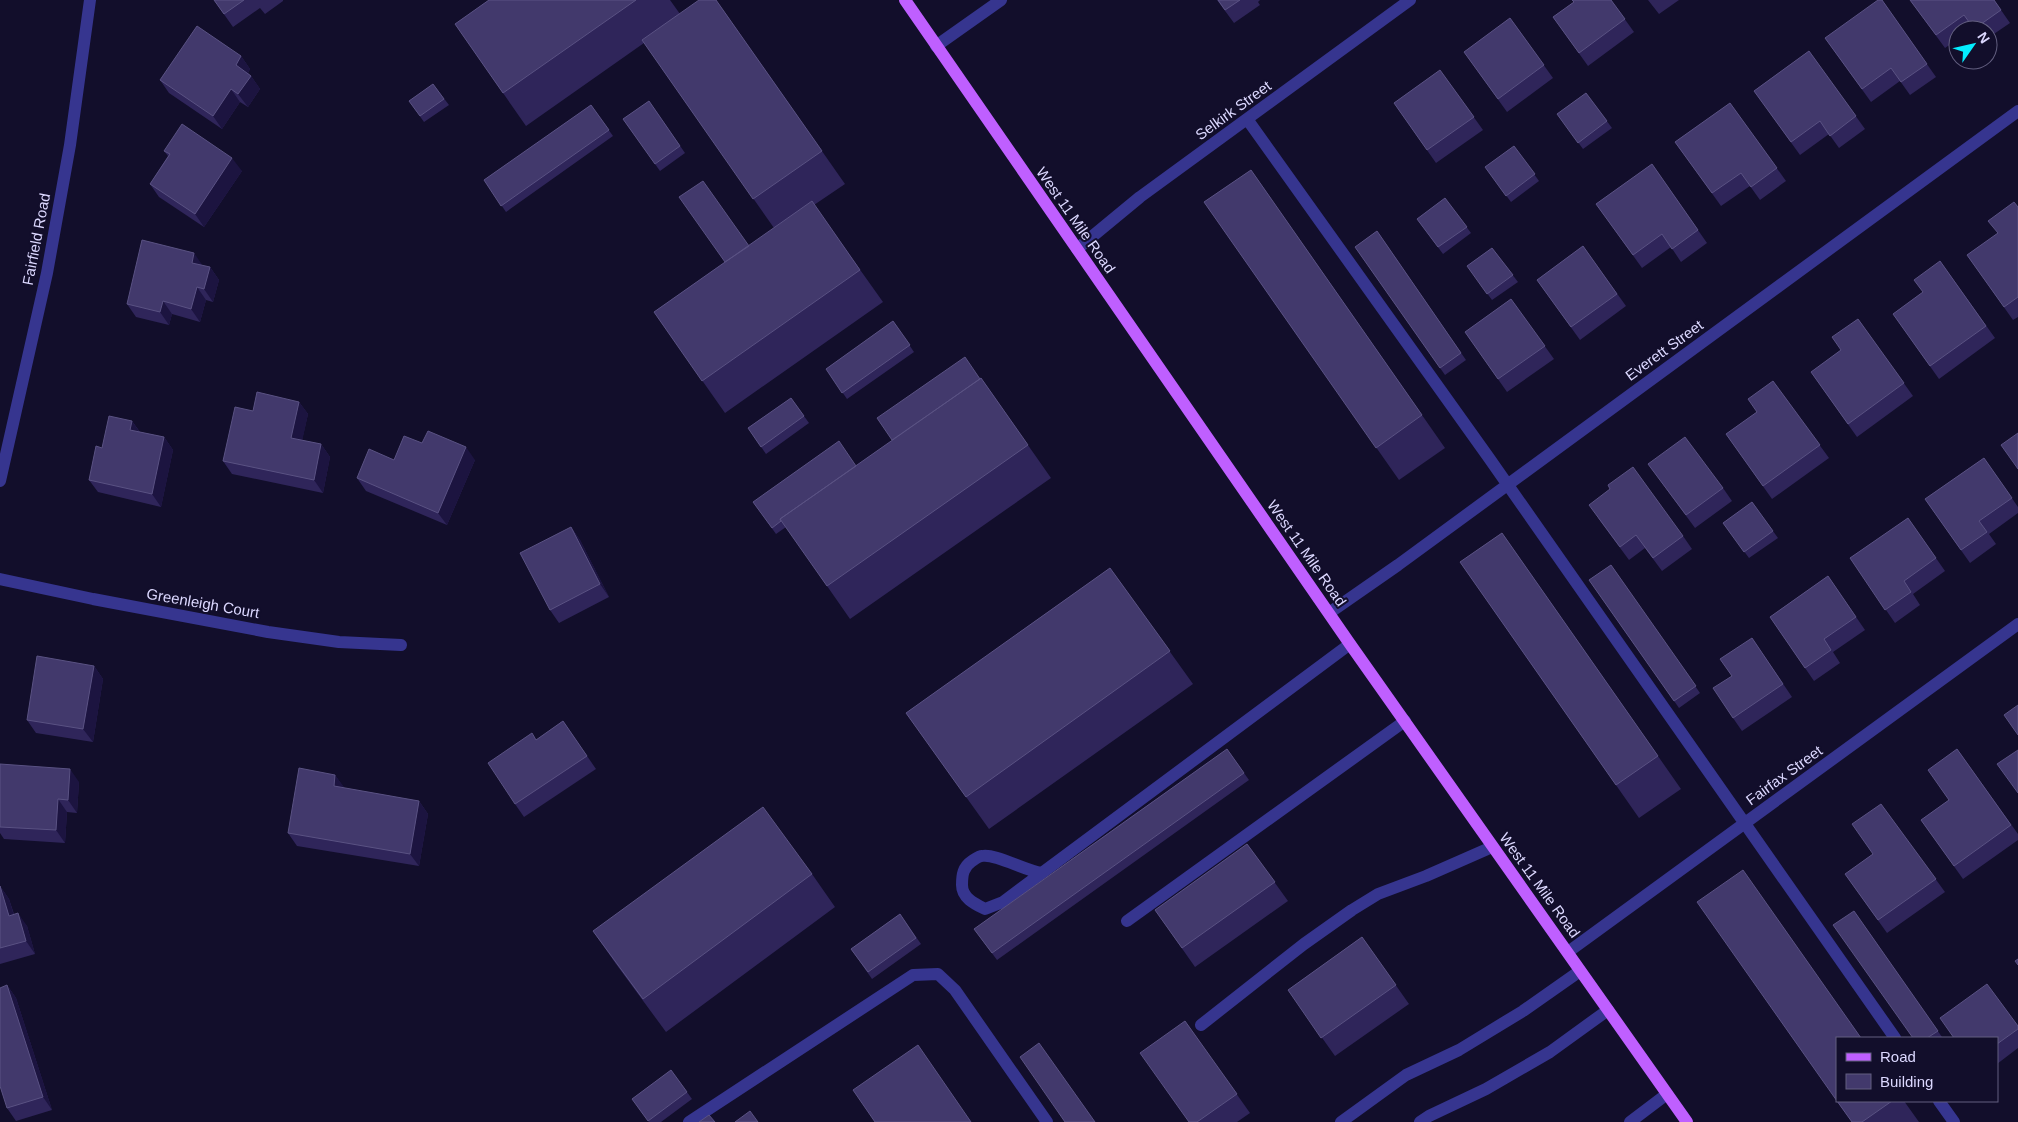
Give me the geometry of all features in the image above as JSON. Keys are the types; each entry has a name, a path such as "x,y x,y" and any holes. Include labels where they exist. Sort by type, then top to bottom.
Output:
{"main road":[{"name":"West 11 Mile Road","path":"905,0 1329,614 1687,1122"}],"street":[{"name":"Fairfield Road","path":"0,481 48,273 70,145 90,0"},
{"path":"936,46 1002,0"},
{"name":"Selkirk Street","path":"1077,250 1140,197 1410,0"},
{"name":"Everett Street","path":"1329,614 2018,111"},
{"path":"1247,119 1507,485 1894,1037"},
{"name":"Greenleigh Court","path":"0,579 93,599 268,632 339,642 402,646"},
{"name":"Fairfax Street","path":"1568,952 2018,624"},
{"path":"1042,873 1029,871 994,856 982,856 966,866 962,876 962,889 971,902 985,909 1003,902 1350,644"},
{"path":"1127,920 1404,721"},
{"path":"1201,1025 1304,944 1378,894 1426,876 1492,846"},
{"path":"1341,1122 1406,1075 1459,1050 1523,1011 1580,970"},
{"path":"689,1122 913,975 938,974 955,990 1047,1122"},
{"path":"1420,1122 1486,1089 1550,1052 1608,1010"},
{"path":"1630,1122 1667,1094"},
{"path":"1940,1102 1954,1122"}],"building":[{"path":"214,0 244,0 224,14"},
{"path":"489,0 636,0 503,93 455,24"},
{"path":"699,0 716,0 822,151 753,199 642,40"},
{"path":"1218,0 1240,0 1225,10"},
{"path":"1572,0 1611,0 1625,19 1579,53 1553,17 1574,2"},
{"path":"1878,0 1882,0 1927,64 1901,82 1891,68 1862,89 1825,38"},
{"path":"1910,0 1994,0 2001,10 1987,20 1968,20 1964,15 1957,20 1948,20 1948,26 1936,35"},
{"path":"1510,18 1544,65 1498,99 1464,52"},
{"path":"197,26 241,56 236,65 251,76 238,94 231,89 213,116 160,80"},
{"path":"1809,51 1856,116 1830,136 1820,121 1791,142 1754,91"},
{"path":"1440,70 1474,117 1427,150 1394,103"},
{"path":"433,84 444,99 420,116 409,101"},
{"path":"1586,93 1607,121 1578,143 1557,114"},
{"path":"649,101 680,146 655,164 623,119"},
{"path":"1730,103 1777,168 1751,187 1741,173 1712,193 1675,142"},
{"path":"591,105 609,130 501,206 484,180"},
{"path":"182,124 232,158 195,214 150,184 170,154 164,151"},
{"path":"1514,146 1535,174 1506,196 1485,167"},
{"path":"1652,164 1698,230 1672,249 1662,234 1633,255 1596,204"},
{"path":"1251,170 1422,415 1376,448 1204,202"},
{"path":"703,181 749,246 725,262 679,197"},
{"path":"1445,198 1467,227 1438,247 1417,219"},
{"path":"812,201 860,270 702,381 654,312"},
{"path":"2014,202 2018,207 2018,297 2004,307 1967,255 1998,233 1988,221"},
{"path":"1377,231 1461,353 1440,368 1355,247"},
{"path":"142,240 194,253 192,263 210,267 204,289 197,287 191,309 163,301 160,312 127,304"},
{"path":"1583,246 1617,294 1571,327 1537,280"},
{"path":"1492,248 1513,275 1487,294 1467,266"},
{"path":"1940,261 1986,326 1930,366 1893,314 1923,292 1914,280"},
{"path":"1511,299 1545,346 1498,379 1465,332"},
{"path":"1858,319 1904,383 1848,424 1811,372 1841,350 1832,337"},
{"path":"893,321 910,345 842,393 826,369"},
{"path":"965,357 980,379 892,440 877,418"},
{"path":"981,378 1028,445 827,586 780,519"},
{"path":"1773,381 1820,445 1763,486 1726,434 1757,412 1748,399"},
{"path":"257,392 299,402 291,438 321,444 314,480 223,461 235,407 253,411"},
{"path":"791,398 804,416 761,447 748,428"},
{"path":"109,416 132,421 130,430 164,437 152,494 89,480 96,446 102,448"},
{"path":"428,431 466,447 438,513 357,478 369,449 394,460 404,436 422,443"},
{"path":"2018,433 2018,469 2001,445"},
{"path":"1685,437 1723,488 1686,515 1648,464"},
{"path":"839,441 856,466 780,519 781,521 772,528 753,502"},
{"path":"1984,458 2012,498 1979,521 1987,532 1961,550 1925,499"},
{"path":"1633,467 1683,536 1653,558 1636,535 1620,547 1589,505 1610,489 1608,485"},
{"path":"1752,502 1773,531 1744,552 1723,523"},
{"path":"1908,518 1936,558 1904,581 1911,592 1885,610 1850,558"},
{"path":"571,527 600,584 550,610 520,553"},
{"path":"1502,533 1658,756 1616,785 1460,562"},
{"path":"1611,565 1696,686 1674,701 1589,580"},
{"path":"1110,568 1170,651 966,797 906,713"},
{"path":"1828,576 1856,617 1824,639 1831,650 1805,668 1770,617"},
{"path":"1752,638 1783,684 1733,718 1713,688 1732,676 1720,659"},
{"path":"37,656 94,666 83,729 27,720"},
{"path":"2018,705 2018,735 2004,715"},
{"path":"563,721 587,756 515,804 488,763 532,733 536,740"},
{"path":"1227,749 1244,773 992,953 974,929"},
{"path":"1957,749 2011,825 1954,866 1921,820 1949,800 1928,770"},
{"path":"2018,750 2018,793 1997,764"},
{"path":"0,764 70,769 68,800 58,799 56,830 0,827"},
{"path":"299,768 335,775 334,786 419,801 410,854 288,833"},
{"path":"1881,804 1936,879 1878,920 1845,874 1873,854 1852,824"},
{"path":"763,807 812,874 643,999 593,931"},
{"path":"1247,844 1275,882 1182,948 1155,910"},
{"path":"1743,870 1860,1037 1836,1037 1836,1100 1697,902"},
{"path":"0,886 9,916 18,913 26,941 0,948"},
{"path":"1854,911 1938,1031 1929,1037 1912,1037 1833,925"},
{"path":"900,914 916,938 868,972 851,949"},
{"path":"1362,937 1396,985 1321,1038 1288,990"},
{"path":"1987,984 2018,1026 2018,1029 1998,1043 1998,1037 1953,1037 1940,1018"},
{"path":"7,985 43,1097 7,1108 0,1086 0,988"},
{"path":"1185,1021 1237,1094 1197,1122 1189,1122 1140,1053"},
{"path":"1039,1043 1095,1122 1065,1122 1020,1057"},
{"path":"918,1045 971,1122 875,1122 853,1090"},
{"path":"671,1070 687,1092 648,1121 632,1099"},
{"path":"1838,1102 1891,1102 1862,1122 1852,1122"},
{"path":"750,1111 758,1122 735,1122"},
{"path":"709,1115 715,1122 699,1122"}]}
